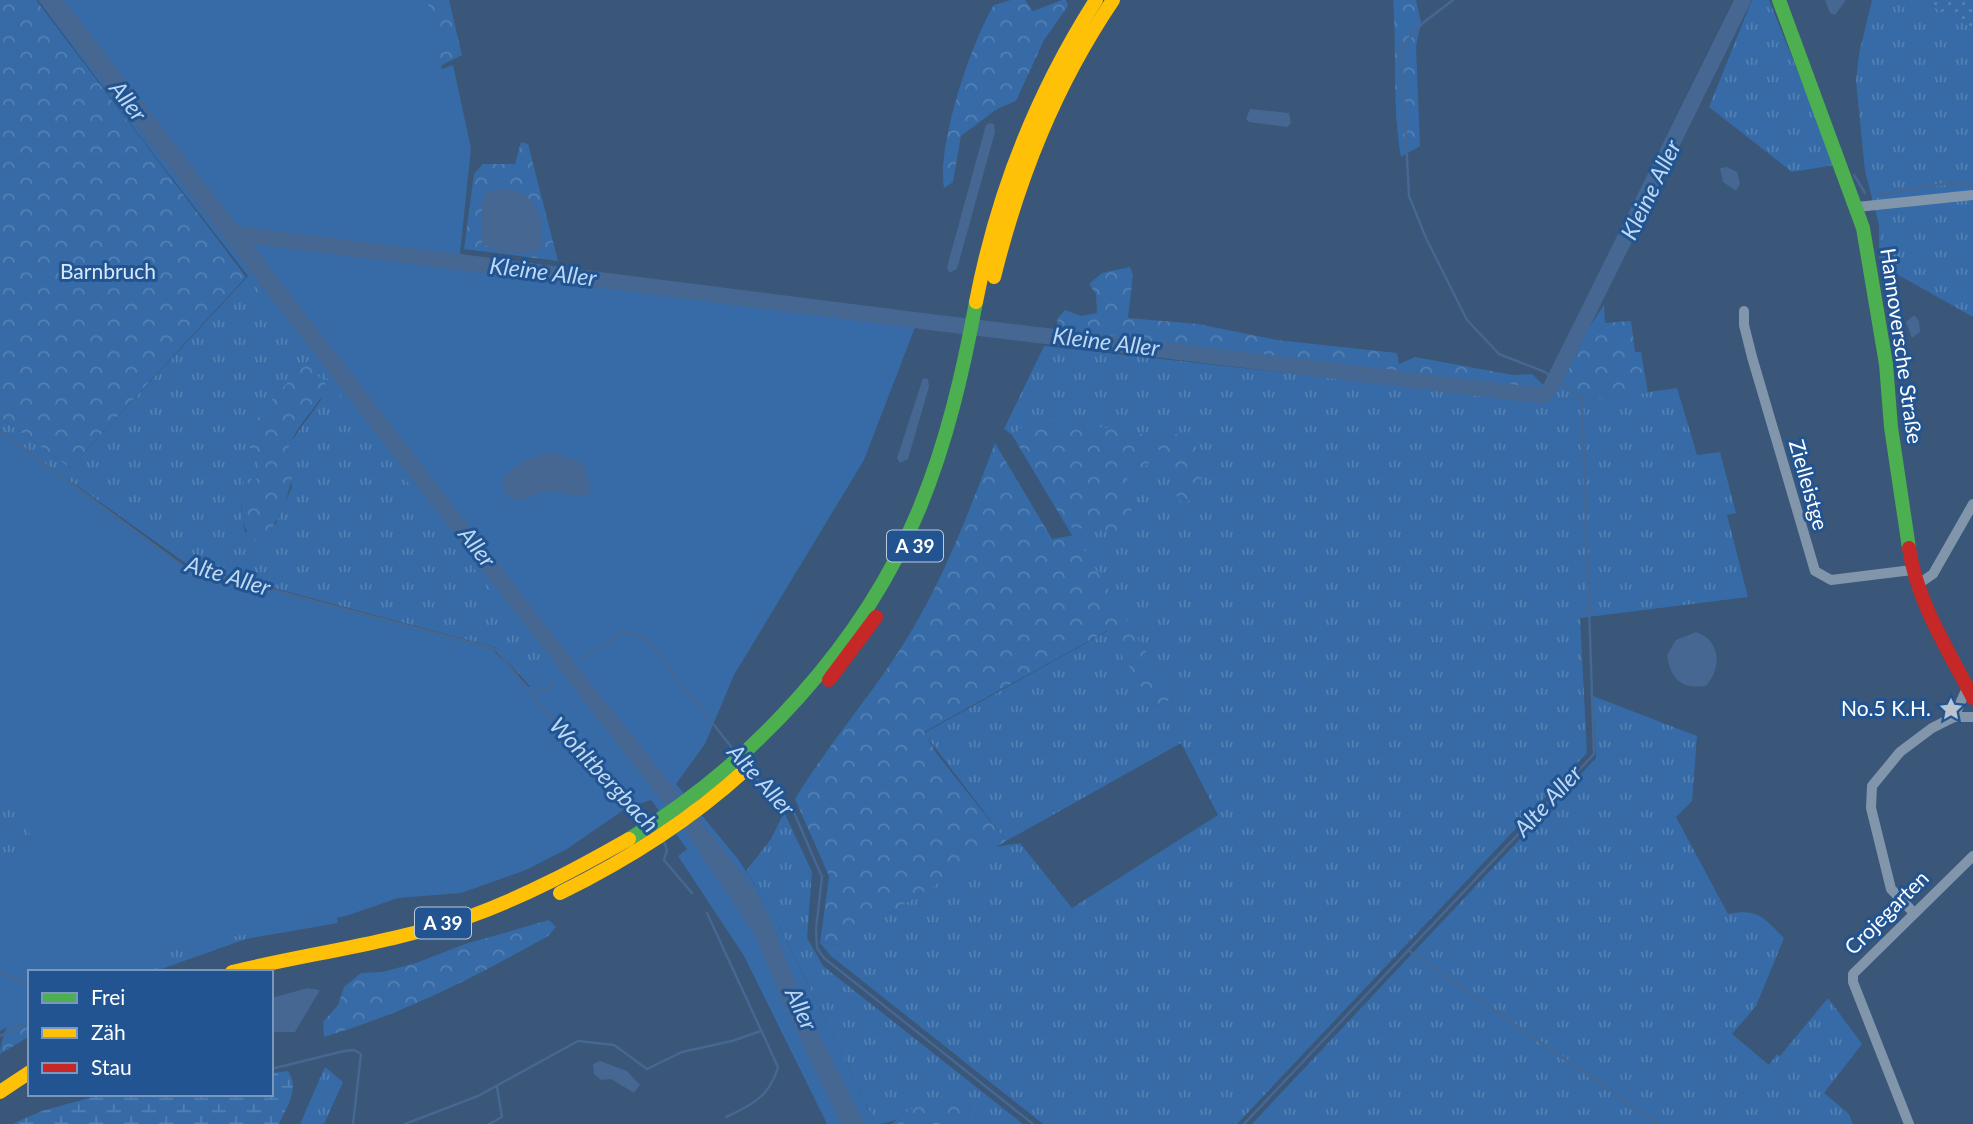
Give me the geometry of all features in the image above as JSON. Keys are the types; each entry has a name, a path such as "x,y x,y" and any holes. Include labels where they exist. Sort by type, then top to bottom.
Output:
{"main road":[{"name":"A 39","path":"273,974 386,952 477,928 592,878 642,840 807,697 873,597 911,525 950,425 968,368 986,283 994,220 1018,149 1064,52 1096,0"},
{"name":"A 39","path":"986,283 1037,139 1075,60 1113,0"},
{"name":"Hannoversche Straße","path":"1779,0 1857,207 1886,364 1896,461 1912,570 1970,693"},
{"name":"A 39","path":"241,970 383,939 470,916 564,877 642,840"},
{"path":"0,1076 28,1058"},
{"path":"0,1092 28,1073"}],"street":[{"path":"1857,207 1973,195"},
{"name":"Zielleistge","path":"1744,311 1748,345 1815,571 1831,580 1912,570"},
{"path":"1917,585 1933,574 1973,504"},
{"path":"1954,717 1970,693"},
{"path":"1914,913 1891,889 1873,817 1871,791 1878,776 1900,751 1932,728 1954,717 1973,717"},
{"name":"Crojegarten","path":"1909,1124 1853,982 1853,974 1973,856"}],"green space":[{"name":"Barnbruch","path":"0,0 36,0 246,277 70,468 0,417"},
{"path":"38,0 427,0 442,69 453,65 471,148 460,254 919,317 864,460 734,675 705,744 676,784 738,859 773,913 876,1124 827,1124 744,956 678,856 687,849 651,800 625,809 567,849 526,870 461,893 398,898 346,916 196,943 111,970 28,970 28,1015 0,1031 0,874 16,868 38,849 0,779 0,429 183,566 491,648 529,687 553,670 145,143"},
{"path":"423,0 449,0 462,55 440,66"},
{"path":"1011,0 1025,0 1033,11 1062,0 1066,0 1068,6 1044,40 1016,101 997,109 961,136 953,182 944,188 946,146 966,68 994,5"},
{"path":"1393,0 1416,0 1421,22 1416,46 1420,146 1401,157 1397,118"},
{"path":"1752,0 1769,0 1835,165 1792,172 1709,107"},
{"path":"1872,0 1921,0 1973,28 1973,317 1879,264 1879,225 1865,171 1856,81 1859,54"},
{"path":"1921,0 1973,0 1973,28"},
{"path":"521,142 528,144 558,261 464,249 474,174 483,164 515,164","holes":["483,234 540,251 505,251 483,243"]},
{"path":"1130,267 1133,275 1128,318 1198,324 1277,340 1397,353 1399,364 1415,357 1513,375 1532,374 1549,391 1055,334 1058,318 1065,310 1081,316 1097,313 1096,294 1089,284 1102,273"},
{"path":"250,274 559,673 634,799 494,647 188,565 72,482 72,489 330,884 338,923 246,939 159,970 55,970 0,957 0,417 70,468","holes":["308,362 321,400 290,443 287,454 292,487 275,525 245,532 241,509 245,478 256,480 259,468 252,428"]},
{"path":"1604,305 1605,323 1631,321 1635,352 1641,352 1648,393 1591,400 1554,381"},
{"path":"1044,346 1548,402 1554,381 1591,400 1677,388 1697,455 1720,452 1736,513 1727,515 1748,597 1580,618 1587,753 1237,1124 1043,1124 831,956 820,943 838,945 996,847 1020,843 1072,908 1218,815 1181,743 1006,841 924,733 1108,631 1154,707 1174,698 1067,527 1135,533 1038,417 1012,435 1004,429"},
{"path":"307,362 327,386 290,444 287,454 296,463 285,504 266,539 255,541 245,527 242,512 244,477 256,480 258,473 257,462 249,444 251,430 264,409"},
{"path":"1038,417 1142,434 1148,465 1126,472 1135,534 1067,527 1012,435"},
{"path":"1168,431 1190,441 1200,454 1201,494 1183,504 1174,492 1170,460 1156,447 1158,438"},
{"path":"995,443 1052,539 1075,535 1174,698 1154,707 1107,631 924,732 937,754 1006,841 838,945 820,943 829,876 795,799 914,627 953,550"},
{"path":"1593,696 1697,736 1692,801 1676,817 1728,914 1753,913 1784,938 1756,1006 1732,1034 1769,1065 1777,1054 1780,1056 1828,998 1862,1044 1824,1093 1849,1114 1853,1124 1252,1124 1596,758"},
{"path":"784,812 812,872 807,938 823,966 1023,1124 967,1124 970,1105 960,1095 936,1100 896,1120 876,1124 773,913 746,871 771,839"},
{"path":"549,920 556,927 548,936 493,966 412,1005 324,1037 323,1022 338,1005 344,987 361,973 382,972 416,963 465,944"},
{"path":"28,977 28,1037 0,1054 7,1025"},
{"path":"325,1067 343,1082 324,1124 300,1124"},
{"path":"288,1071 293,1084 289,1104 279,1124 12,1124 42,1111 96,1096 273,1096 273,1073"},
{"path":"945,1095 960,1095 970,1105 967,1124 891,1124 909,1110"}],"water":[{"name":"Aller","path":"39,0 64,0 577,666 755,889 772,922 801,998 865,1124 841,1124 783,1003 755,935 685,831"},
{"path":"1825,0 1846,0 1835,15 1830,13"},
{"path":"1250,109 1289,113 1291,123 1287,127 1249,122 1246,119"},
{"path":"994,124 995,132 957,269 949,273 947,267 986,125"},
{"path":"1727,167 1737,172 1740,184 1736,191 1723,182 1720,168"},
{"path":"504,189 520,191 538,210 542,225 540,251 502,252 482,243 482,206 485,192"},
{"path":"1914,315 1919,321 1920,332 1912,338 1906,322"},
{"path":"923,378 928,379 929,387 908,459 900,463 897,458"},
{"path":"557,453 584,464 591,494 579,496 548,491 520,500 510,498 504,491 504,476 524,461 543,454"},
{"path":"1696,632 1710,641 1716,655 1715,671 1711,679 1706,686 1697,687 1684,684 1675,677 1667,655 1676,640"},
{"path":"308,988 320,990 295,1032 273,1032 273,997"},
{"path":"600,1061 627,1071 640,1085 634,1093 611,1079 601,1080 594,1074 593,1064"}],"waterway":[{"path":"1453,0 1423,23 1401,47 1409,196 1426,238 1467,320 1499,354 1545,372 1555,380"},
{"name":"Kleine Aller","path":"229,233 1543,396 1551,387 1743,0"},
{"path":"1854,175 1865,193"},
{"path":"1879,194 1951,183 1973,184"},
{"name":"Alte Aller","path":"1244,1124 1594,754 1582,399 1564,385"},
{"name":"Alte Aller","path":"0,431 183,566 492,648 531,693 547,689 553,682"},
{"name":"Alte Aller","path":"582,660 622,632 645,638 733,749"},
{"name":"Wohltbergbach","path":"532,694 563,734 575,742 646,817"},
{"name":"Alte Aller","path":"753,774 771,797 792,808 822,877 816,929 817,948 824,958 1033,1124"},
{"name":"Wohltbergbach","path":"664,842 667,850 664,860 692,893"},
{"name":"Wohltbergbach","path":"707,913 778,1067 775,1077 759,1098 726,1117"},
{"path":"1408,950 1658,1124"},
{"path":"0,972 28,985"},
{"path":"0,1036 28,1022"},
{"path":"405,1124 478,1096 578,1041 614,1045 647,1069 682,1052 732,1041 761,1031"},
{"path":"273,1069 344,1051 354,1050 361,1054 353,1124"},
{"path":"489,1124 502,1117 497,1087"}],"traffic: fast":[{"path":"1779,0 1863,228 1886,364 1891,427 1909,548"},
{"path":"629,839 675,809 761,737 800,696 836,652 869,605 897,557 930,482 953,406 976,302"}],"traffic: slow":[{"path":"976,302 995,222 1021,145 1074,35 1096,0"},
{"path":"994,277 1015,204 1041,133 1073,66 1113,0"},
{"path":"560,893 656,838 701,807 744,771"},
{"path":"242,970 382,941 471,916 552,881 629,839"},
{"path":"0,1092 28,1073"}],"traffic: jam":[{"path":"1909,548 1926,607 1973,698"},
{"path":"829,680 876,617"}],"place":[{"name":"No.5 K.H.","path":"1951,709"}]}
